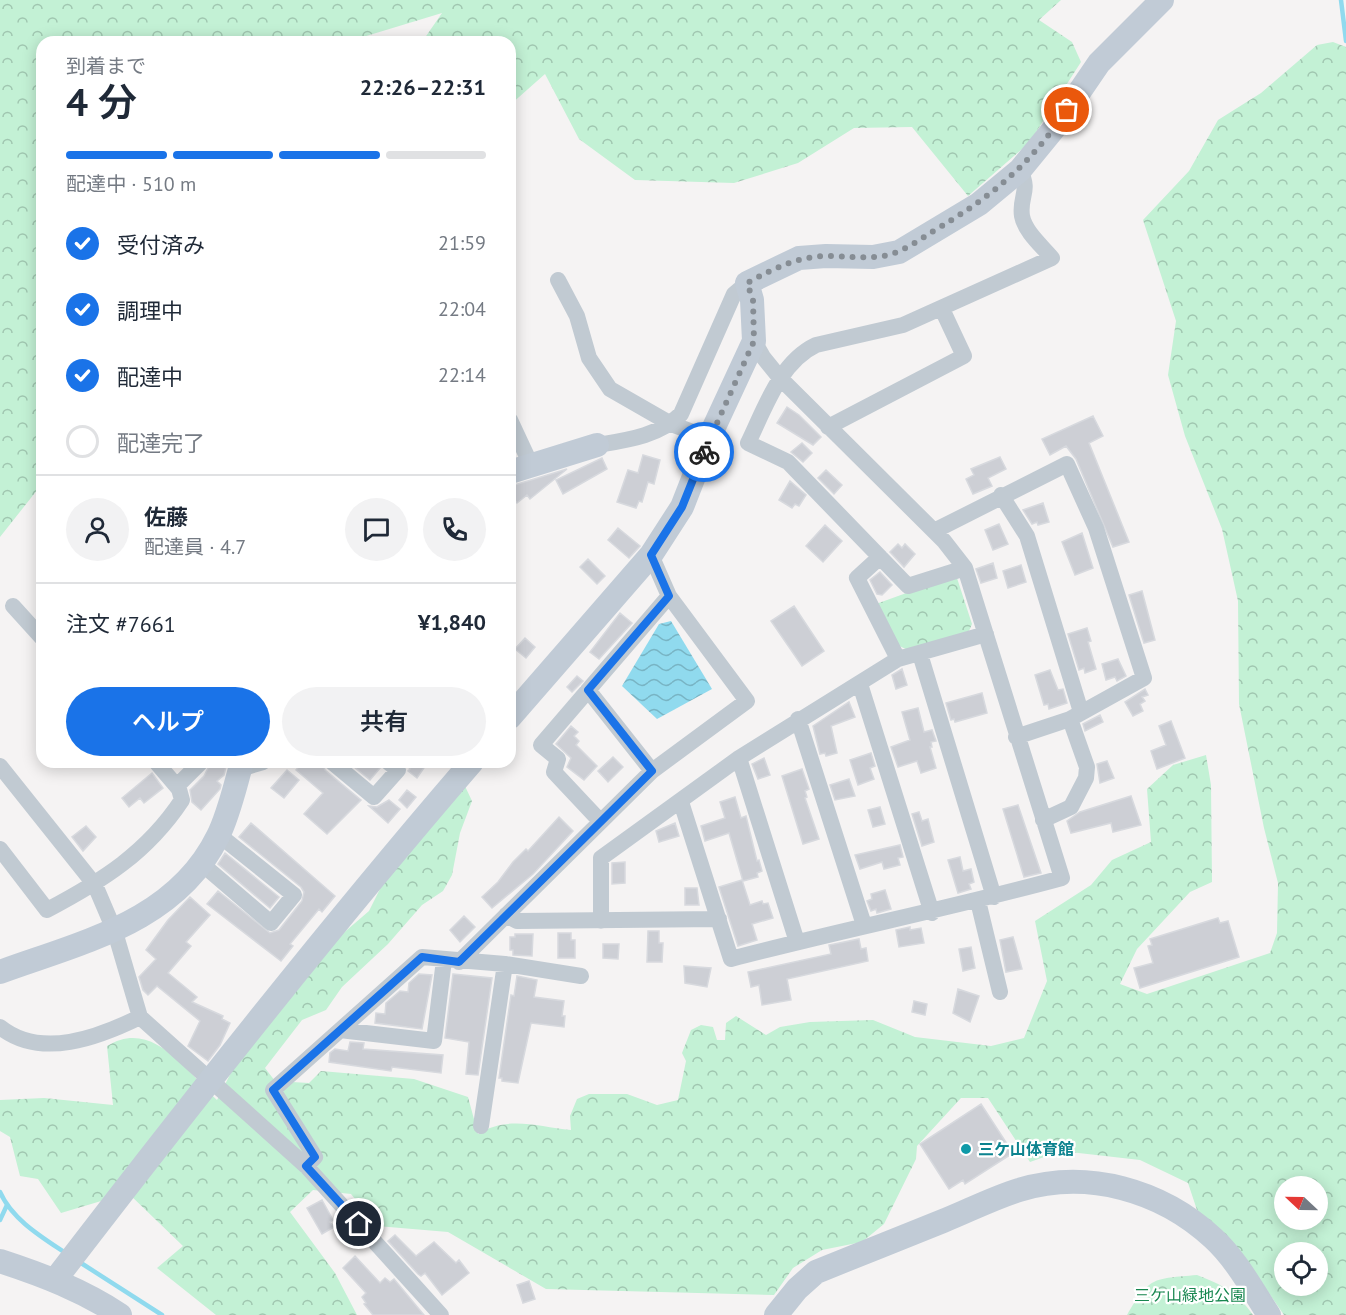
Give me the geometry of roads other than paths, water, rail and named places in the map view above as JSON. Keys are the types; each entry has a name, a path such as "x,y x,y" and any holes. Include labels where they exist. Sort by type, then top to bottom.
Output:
{"street":[{"path":"516,449 520,468 597,445 634,439 671,424 681,414 734,294 747,283 799,258 873,257 899,252 979,204 1020,170 1056,126 1100,63 1162,0"},
{"path":"965,568 908,586 788,462 748,442 780,378 804,351 816,345 903,325 1052,258 1024,221 1023,203 1026,182 1020,170"},
{"path":"558,279 577,316 589,358 610,388 671,424 709,438"},
{"path":"516,710 651,555 682,507 709,438 754,341 753,300 747,283"},
{"path":"828,428 964,356 942,309"},
{"path":"681,802 731,958 864,925 932,913 1062,878 965,568 934,531 780,378 763,357 754,341"},
{"path":"934,531 1001,495 1067,464 1096,528 1144,678 1076,715 1016,737"},
{"path":"1001,495 1027,536 1076,715 1087,766 1086,778 1071,807 1043,820"},
{"path":"340,1030 434,1041 451,961 506,915 652,771 747,701 669,596 651,555"},
{"path":"880,557 857,578 898,658"},
{"path":"600,820 554,772 558,759 541,745 669,596"},
{"path":"13,606 36,631"},
{"path":"601,921 601,858 739,758 898,658 920,654 986,634"},
{"path":"920,654 994,897"},
{"path":"860,684 932,913"},
{"path":"588,690 652,771"},
{"path":"798,719 864,925"},
{"path":"739,758 797,942"},
{"path":"0,766 95,885 115,932 140,1017 211,1078 306,1166 441,1315"},
{"path":"0,849 47,910 95,885 122,867 176,808 182,800 177,786 161,768"},
{"path":"177,786 195,768"},
{"path":"0,972 115,932 159,906 202,864 219,835 247,768"},
{"path":"339,768 374,797 398,770 396,768"},
{"path":"55,1280 211,1078 380,868 467,768"},
{"path":"202,864 271,923 294,895 219,835"},
{"path":"978,901 1000,992"},
{"path":"506,915 517,921 718,919"},
{"path":"306,1166 315,1157 273,1090 422,957 505,964 581,976"},
{"path":"481,1126 505,964"},
{"path":"0,1027 29,1041 71,1043 105,1035 140,1017"},
{"path":"776,1315 797,1289 816,1272 1019,1190 1086,1182 1114,1185 1147,1195 1182,1215 1213,1238 1232,1258 1269,1315"},
{"path":"0,1261 55,1280 92,1297 120,1315"}],"water":[{"path":"671,621 712,689 657,719 622,686 659,624"}],"waterway":[{"path":"1341,0 1346,41"},
{"path":"0,1192 19,1219 64,1252"},
{"path":"0,1220 7,1205"},
{"path":"81,1263 162,1315"}],"place":[{"name":"三ケ山体育館","path":"966,1149"}],"park label":[{"name":"三ケ山緑地公園","path":"1190,1295"}]}
